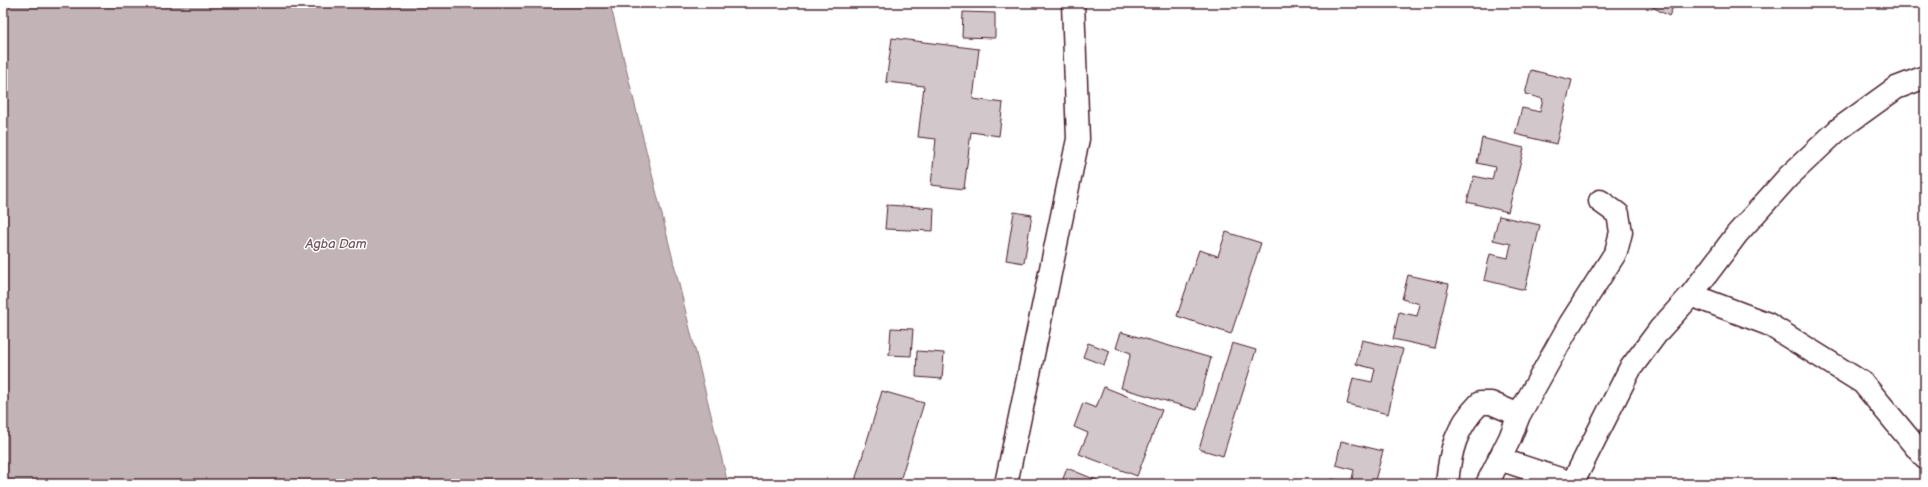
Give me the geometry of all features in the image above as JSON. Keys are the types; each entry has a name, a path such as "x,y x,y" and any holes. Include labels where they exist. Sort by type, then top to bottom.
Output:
{"street":[{"path":"1006,484 1078,139 1074,3"},
{"path":"1499,459 1572,484 1630,369 1660,329 1691,295 1737,234 1788,176 1839,129 1896,88 1925,77"},
{"path":"1487,484 1518,415 1570,324 1616,252 1621,232 1618,214 1600,201"},
{"path":"1691,295 1768,324 1863,383 1925,458"},
{"path":"1447,484 1452,447 1460,427 1470,413 1480,403 1490,403 1518,415"}],"water":[{"name":"Agba Dam","path":"3,3 610,3 728,484 3,484"}],"building":[{"path":"1645,3 1675,3 1669,16"},
{"path":"963,12 995,13 995,38 962,37"},
{"path":"892,38 979,49 973,99 1003,103 999,136 971,132 964,189 931,185 936,139 918,137 924,86 886,82"},
{"path":"1531,70 1572,80 1556,144 1515,134 1522,108 1540,112 1543,99 1525,94"},
{"path":"1482,138 1524,148 1508,212 1467,202 1474,176 1492,180 1495,167 1477,163"},
{"path":"887,205 934,208 933,231 885,229"},
{"path":"1014,212 1032,215 1024,263 1006,260"},
{"path":"1499,216 1540,225 1525,290 1484,280 1490,254 1508,258 1511,244 1493,240"},
{"path":"1226,232 1261,243 1231,334 1177,316 1199,250 1218,256"},
{"path":"1408,275 1449,284 1434,348 1393,339 1399,312 1417,316 1420,304 1402,299"},
{"path":"1925,325 1925,335 1920,332"},
{"path":"891,328 913,329 911,356 889,355"},
{"path":"1121,332 1211,358 1197,410 1121,388 1131,353 1116,348"},
{"path":"1362,340 1403,349 1388,414 1347,404 1353,378 1372,382 1375,369 1356,364"},
{"path":"1088,343 1110,351 1104,365 1083,357"},
{"path":"1232,343 1256,350 1223,456 1199,449"},
{"path":"917,351 944,353 942,379 916,377"},
{"path":"1104,387 1162,410 1137,476 1079,454 1088,433 1074,427 1083,403 1096,408"},
{"path":"882,391 924,403 899,484 854,484"},
{"path":"1341,441 1383,451 1374,484 1331,484 1332,479 1351,483 1354,470 1336,465"},
{"path":"1067,468 1106,484 1061,484"},
{"path":"1833,479 1853,484 1832,484"}]}
